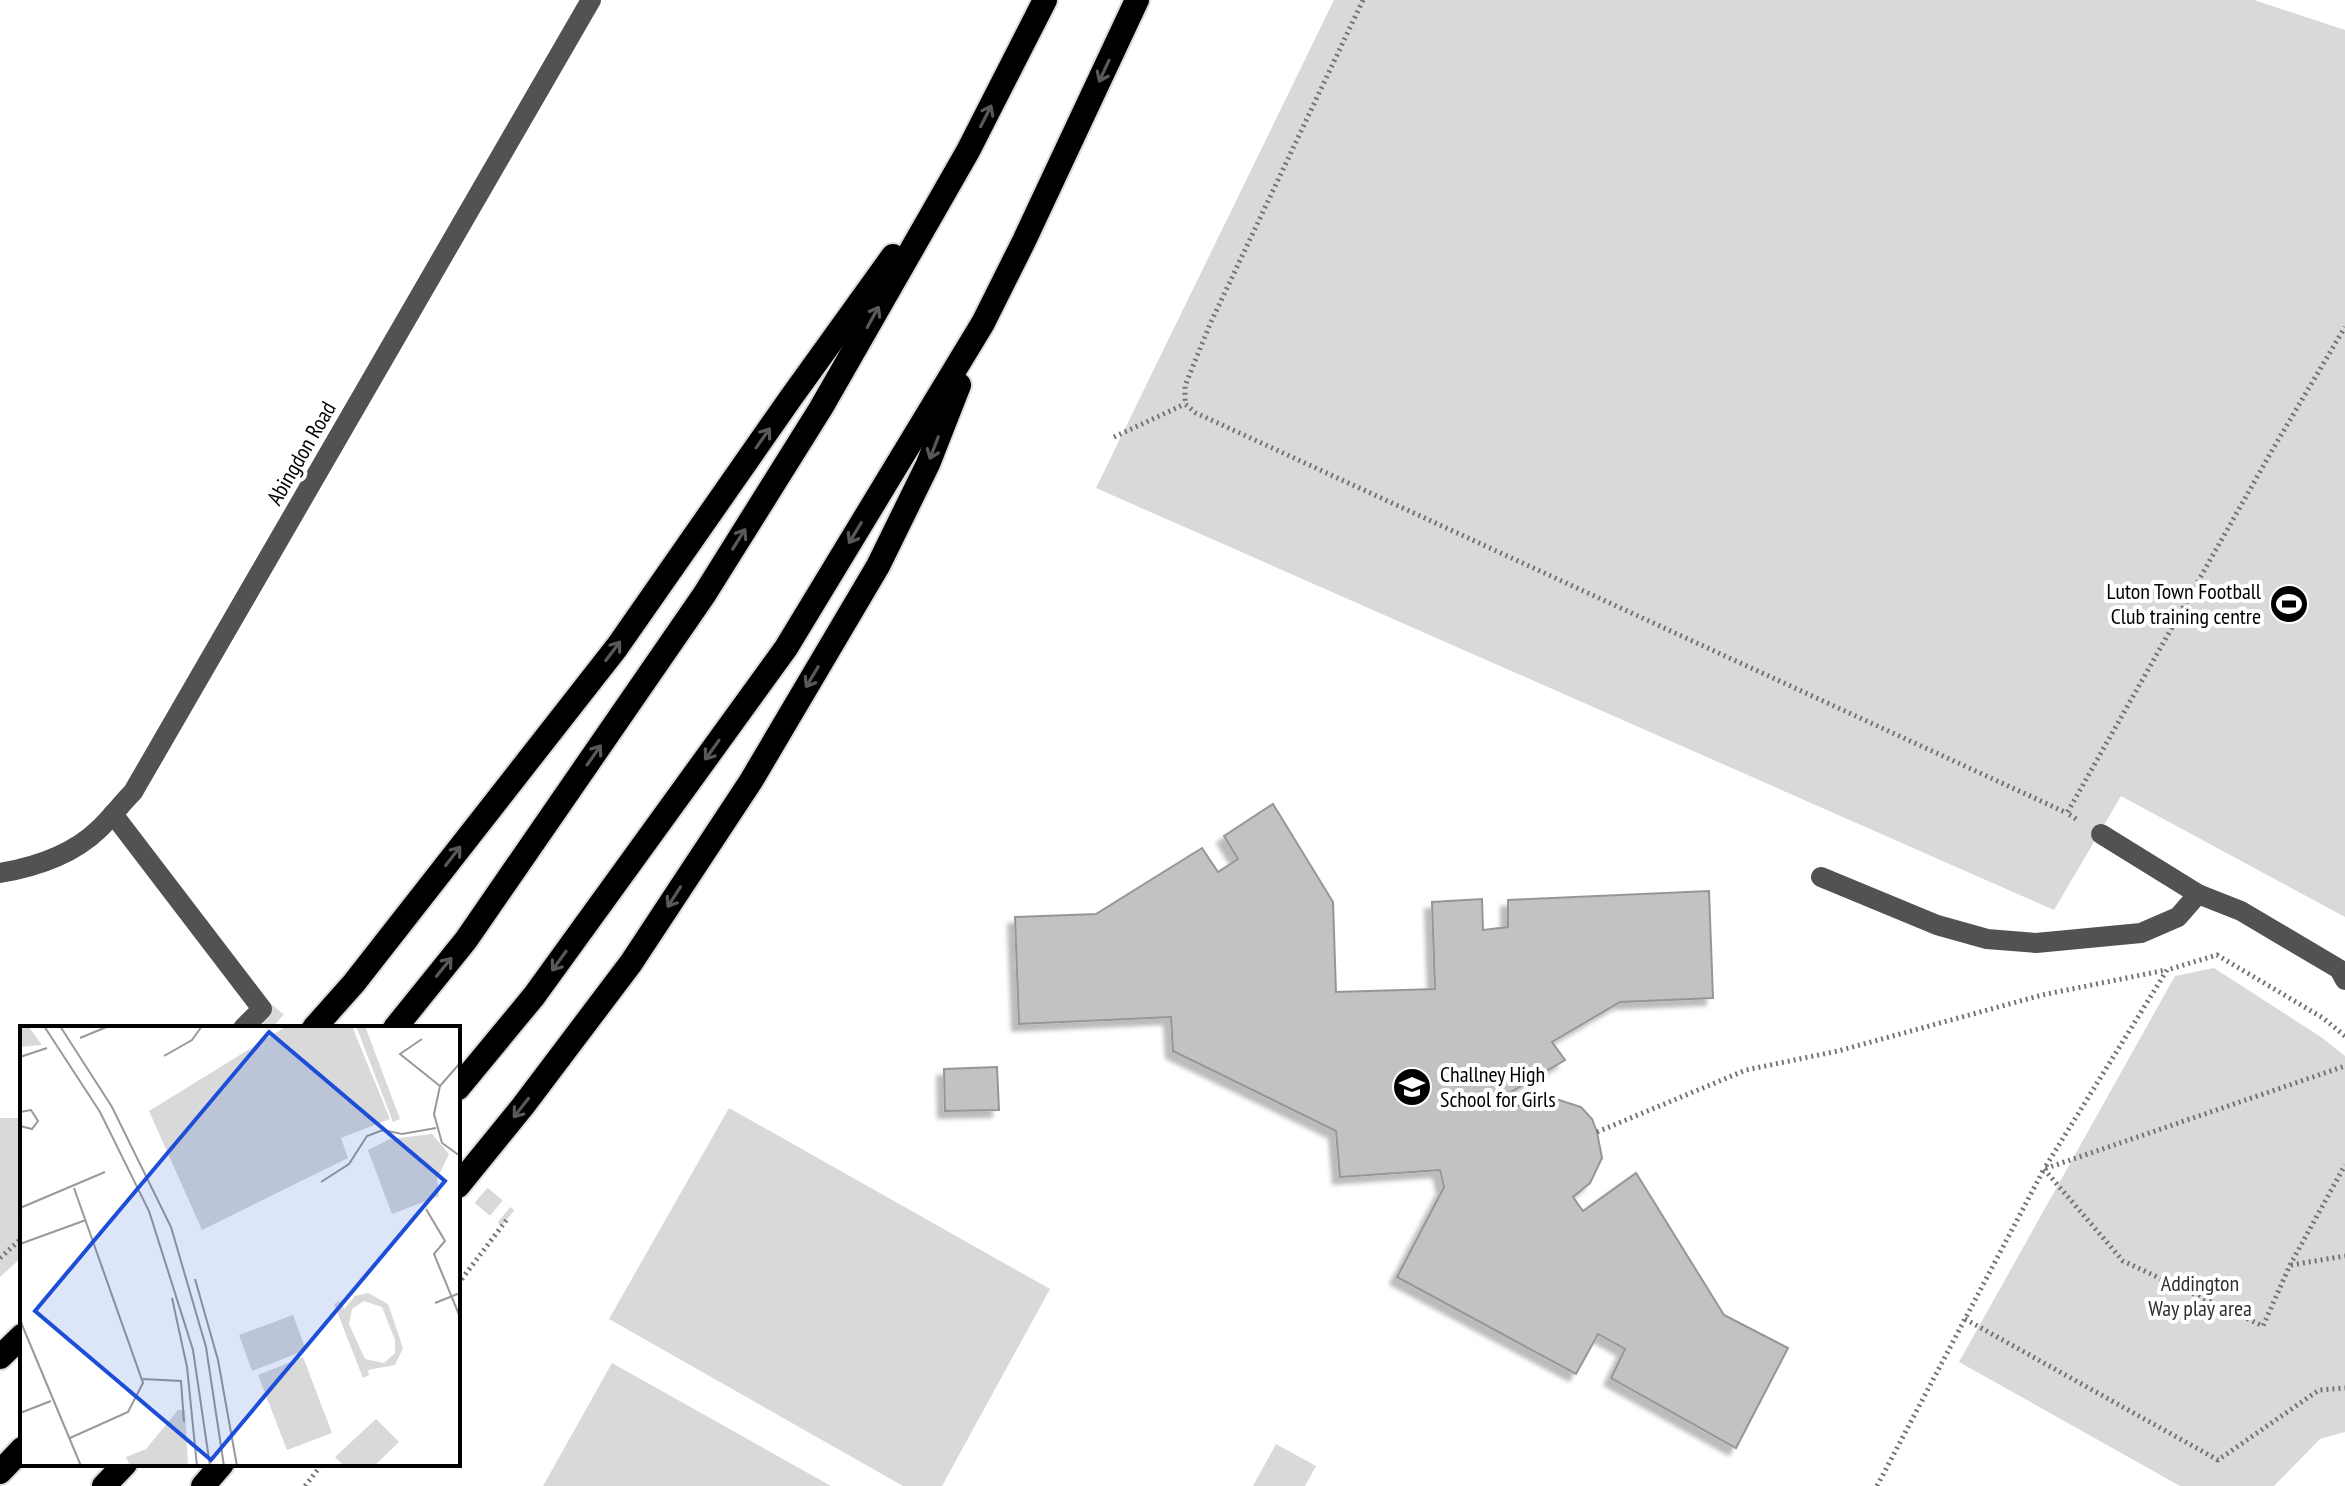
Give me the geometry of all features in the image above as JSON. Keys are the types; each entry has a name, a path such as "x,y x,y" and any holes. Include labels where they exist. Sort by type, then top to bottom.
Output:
{"highway":[{"path":"397,1026 466,940 704,595 821,408 968,151 1045,0"},
{"path":"460,1086 534,996 786,648 983,323 1137,0"},
{"path":"316,1026 354,983 617,647 857,303 948,184"},
{"path":"460,1184 631,963 751,781 878,566 928,464 983,323"},
{"path":"0,1357 20,1338"},
{"path":"0,1472 20,1451"},
{"path":"104,1486 123,1466"},
{"path":"203,1486 220,1466"}],"street":[{"name":"Abingdon Road","path":"0,873 57,858 96,832 133,792 591,0"},
{"path":"113,814 262,1009 245,1026"},
{"path":"2101,834 2198,894 2253,918 2339,969 2345,980"},
{"path":"1821,877 1937,925 1987,939 2036,943 2141,933 2178,917 2198,894"}],"path":[{"path":"1185,404 1185,386 1210,324 1363,0"},
{"path":"2067,813 2345,327"},
{"path":"1114,437 1185,404"},
{"path":"1185,404 1211,420 2067,813 2101,834"},
{"path":"1597,1132 1746,1070 1838,1051 2042,995 2167,970 2217,955 2323,1018 2345,1036"},
{"path":"1877,1486 2044,1169 2167,970"},
{"path":"2044,1169 2345,1066"},
{"path":"2044,1169 2123,1261 2263,1326 2290,1265 2345,1165"},
{"path":"460,1281 508,1218"},
{"path":"0,1258 20,1240"},
{"path":"2290,1265 2345,1256"},
{"path":"1965,1319 2218,1460 2319,1390 2345,1388"},
{"path":"305,1486 320,1466"}],"green space":[{"path":"1334,0 2254,0 2345,30 2345,917 2121,796 2054,910 1096,488"},
{"name":"Addington Way play area","path":"2214,968 2345,1056 2345,1432 2320,1439 2274,1486 2180,1486 1959,1362 2175,976"},
{"path":"729,1108 1050,1289 942,1486 903,1486 609,1319"},
{"path":"0,1118 20,1118 20,1259 0,1277"},
{"path":"612,1363 831,1486 543,1486"},
{"path":"1276,1444 1316,1466 1305,1486 1253,1486"}],"building":[{"path":"1273,804 1333,902 1336,992 1435,989 1432,902 1482,899 1483,930 1508,927 1508,900 1709,891 1713,998 1620,1002 1552,1042 1565,1060 1508,1094 1518,1106 1537,1098 1553,1098 1581,1107 1592,1119 1602,1158 1590,1183 1573,1197 1583,1211 1636,1173 1724,1315 1788,1348 1736,1448 1611,1378 1625,1349 1598,1334 1576,1374 1397,1277 1444,1187 1440,1170 1340,1177 1336,1131 1173,1051 1171,1017 1019,1024 1015,917 1096,914 1202,848 1218,872 1238,859 1224,836"},
{"path":"997,1067 999,1110 945,1111 944,1069"}],"tunnel":[{"path":"262,1009 282,1026"},
{"path":"460,1178 508,1218"}],"place":[{"name":"Luton Town Football Club training centre","path":"2289,604"},
{"name":"Challney High School for Girls","path":"1412,1087"}]}
